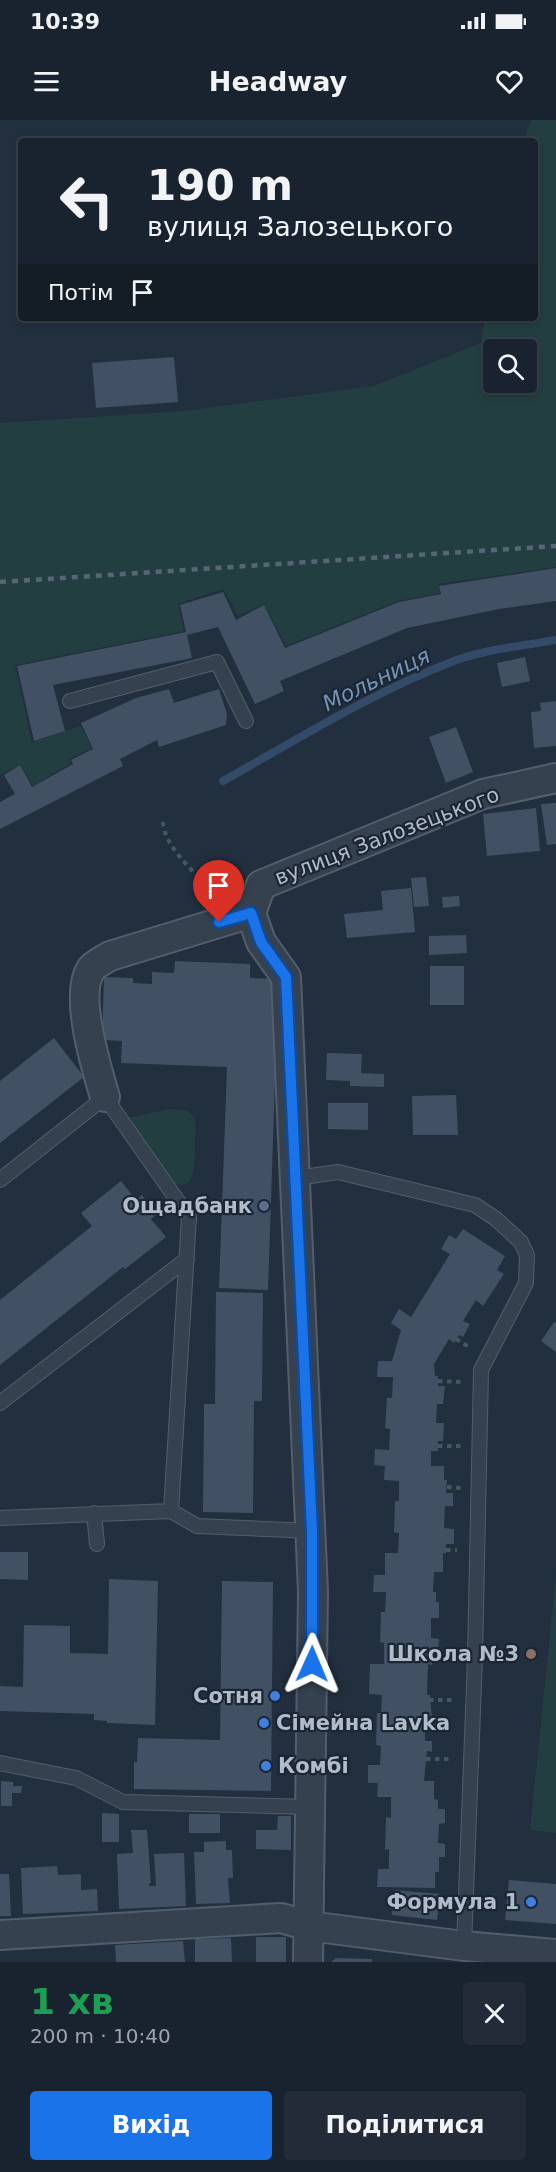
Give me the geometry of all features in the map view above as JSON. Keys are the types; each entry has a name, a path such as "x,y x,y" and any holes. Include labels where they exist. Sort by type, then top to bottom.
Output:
{"street":[{"name":"вулиця Залозецького","path":"246,914 261,885 483,794 556,778"},
{"path":"105,1096 92,1052 83,989 92,968 110,956 246,914 261,942 286,977 312,1531 308,1962"},
{"path":"0,1935 281,1918 309,1926 464,1946 556,1954"}],"lane":[{"path":"70,701 217,662 246,721"},
{"path":"0,1180 105,1096 189,1217 171,1511"},
{"path":"296,1178 338,1172 475,1205 496,1219 521,1242 527,1255 526,1283 481,1370 476,1658 464,1946"},
{"path":"0,1403 187,1259"},
{"path":"0,1518 171,1511 197,1526 312,1531"},
{"path":"94,1513 97,1544"},
{"path":"0,1763 76,1778 123,1803 310,1807"}],"path":[{"path":"163,822 163,831 171,845 246,914"}],"green space":[{"path":"532,120 556,120 556,567 438,584 440,593 398,601 286,646 264,604 238,616 223,589 178,604 184,631 15,665 32,742 81,726 92,748 69,759 71,763 33,786 20,765 0,775 0,423 184,411 374,386 481,343 485,321 538,321 538,138 524,138"},
{"path":"171,1109 187,1111 193,1116 196,1130 192,1174 190,1180 179,1185 171,1181 137,1137 130,1117"},
{"path":"556,1575 556,1833 530,1830"}],"building":[{"path":"174,357 178,402 96,408 92,363"},
{"path":"556,568 556,601 499,609 407,628 280,681 284,691 255,704 218,627 187,635 192,658 53,685 65,731 34,741 17,666 186,632 180,605 223,592 236,620 264,605 285,648 399,602 441,594 439,586"},
{"path":"525,657 530,681 502,687 497,663"},
{"path":"169,689 174,703 219,689 227,714 226,725 159,747 157,740 120,759 123,766 0,829 0,802 15,794 4,775 20,765 32,787 73,764 71,760 93,749 81,723 136,698"},
{"path":"556,701 556,746 534,748 531,712 541,711 540,703"},
{"path":"456,727 473,772 446,783 429,737"},
{"path":"556,803 556,844 547,845 541,804"},
{"path":"536,808 540,851 487,856 483,814"},
{"path":"426,877 429,906 414,907 411,878"},
{"path":"411,888 415,932 347,938 344,914 383,910 381,891"},
{"path":"459,896 460,906 443,908 442,897"},
{"path":"466,935 467,953 429,955 429,936"},
{"path":"175,961 250,964 250,978 275,979 273,1016 275,1016 274,1051 276,1051 268,1290 219,1288 227,1067 121,1063 122,1041 102,1040 104,977 133,978 133,983 152,984 152,972 174,973"},
{"path":"430,966 464,966 464,1005 430,1005"},
{"path":"54,1038 84,1077 0,1143 0,1081"},
{"path":"327,1053 362,1054 361,1073 384,1074 384,1087 350,1086 350,1081 326,1080"},
{"path":"456,1095 458,1135 413,1135 412,1096"},
{"path":"328,1103 368,1103 368,1130 328,1129"},
{"path":"121,1181 136,1200 142,1195 157,1214 151,1219 166,1237 125,1269 123,1267 0,1365 0,1300 92,1226 81,1213"},
{"path":"463,1229 505,1256 497,1270 504,1274 483,1306 476,1300 463,1321 470,1324 463,1337 459,1335 454,1343 449,1339 434,1364 438,1386 445,1386 443,1404 437,1404 436,1423 444,1423 443,1441 438,1441 438,1451 431,1451 431,1466 444,1466 444,1480 447,1480 446,1493 453,1493 453,1506 445,1506 444,1528 454,1529 454,1544 446,1544 446,1554 443,1553 443,1572 434,1572 433,1592 436,1592 436,1602 439,1602 439,1618 431,1618 431,1638 439,1639 438,1654 433,1654 432,1665 428,1664 427,1695 430,1695 432,1719 425,1719 425,1741 432,1741 432,1752 427,1751 424,1781 434,1781 434,1799 438,1800 438,1809 445,1809 445,1823 439,1824 438,1843 445,1844 445,1857 439,1857 439,1872 435,1872 435,1888 377,1887 378,1869 389,1869 389,1849 385,1850 386,1817 391,1818 391,1797 377,1797 378,1783 368,1783 368,1765 380,1765 381,1746 376,1745 377,1713 381,1713 382,1695 369,1694 370,1664 384,1664 384,1643 380,1642 381,1612 385,1612 386,1592 373,1592 374,1575 385,1575 385,1553 398,1553 399,1533 394,1532 395,1501 399,1501 399,1481 384,1480 385,1466 374,1465 375,1449 389,1450 390,1429 385,1428 387,1398 392,1398 393,1377 377,1377 378,1361 392,1361 401,1330 391,1323 399,1309 411,1317 450,1254 441,1249 449,1235 456,1239"},
{"path":"216,1292 263,1293 262,1401 254,1401 253,1513 203,1512 204,1404 215,1404"},
{"path":"554,1322 556,1323 556,1352 541,1341"},
{"path":"0,1552 28,1552 28,1580 0,1579"},
{"path":"109,1579 158,1581 155,1725 107,1723 107,1721 94,1720 94,1714 0,1711 0,1686 23,1687 24,1625 70,1626 70,1653 108,1654"},
{"path":"222,1581 273,1582 271,1791 134,1789 134,1762 137,1762 138,1738 220,1740"},
{"path":"1,1781 13,1782 13,1786 22,1786 21,1793 12,1793 12,1806 1,1806"},
{"path":"102,1813 119,1814 119,1842 102,1842"},
{"path":"189,1814 220,1814 220,1833 189,1833"},
{"path":"278,1816 291,1816 291,1850 256,1849 256,1830 277,1830"},
{"path":"131,1830 147,1830 151,1883 149,1886 156,1886 154,1854 184,1853 186,1906 119,1909 117,1854 133,1853"},
{"path":"226,1841 226,1850 232,1850 233,1878 228,1878 230,1903 196,1904 194,1852 204,1852 204,1842"},
{"path":"57,1866 58,1875 81,1874 81,1890 97,1889 98,1911 23,1914 21,1868"},
{"path":"0,1874 9,1874 11,1916 0,1916"},
{"name":"Формула 1","path":"509,1880 556,1884 556,1924 505,1920"},
{"path":"395,1890 440,1894 437,1920 392,1915"},
{"path":"256,1937 286,1937 286,1962 256,1962"},
{"path":"231,1938 232,1962 195,1962 195,1939"},
{"path":"183,1941 185,1962 116,1962 115,1945"},
{"path":"336,1958 372,1959 372,1962 331,1962"}],"waterway":[{"name":"Мольниця","path":"223,781 336,717 424,673 479,654 556,640"}],"railway":[{"path":"0,582 556,546"}],"place":[{"name":"Ощадбанк","path":"264,1206"},
{"name":"Школа №3","path":"531,1654"},
{"name":"Сотня","path":"275,1696"},
{"name":"Сімейна Lavka","path":"264,1723"},
{"name":"Комбі","path":"266,1766"},
{"name":"Формула 1","path":"531,1902"}],"route":[{"path":"219,922 251,913 261,942 286,977 312,1531 312,1664"}]}
